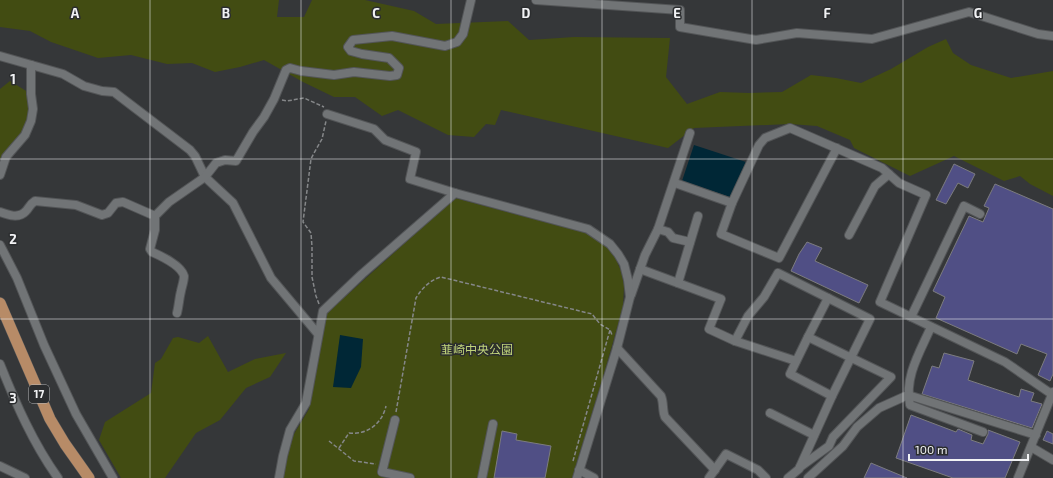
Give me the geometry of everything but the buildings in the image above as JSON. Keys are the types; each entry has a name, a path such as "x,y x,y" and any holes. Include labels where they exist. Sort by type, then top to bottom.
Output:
{"main road":[{"name":"17","path":"0,303 50,418 65,444 89,478"}],"street":[{"path":"154,216 169,202 206,177 216,163 225,160 236,162 274,99 286,70 290,68 301,71 334,75 354,72 390,76 396,75 399,68 389,58 362,54 351,51 348,47 353,40 392,36 445,46 457,42 463,34 472,0"},
{"path":"536,0 680,10 680,27 756,40 797,33 872,39 969,12 1038,34 1053,36"},
{"path":"0,56 63,74 84,86 102,91 114,92 190,150 195,156 206,177 233,203 271,278 318,334"},
{"path":"0,174 6,157 25,135 31,121 33,109 31,94 31,65"},
{"path":"327,114 374,129 385,140 416,152 410,179 444,190 588,229 610,244 618,254 624,264 630,297"},
{"path":"837,148 779,258 721,234 732,203 759,145 765,138 790,128 837,148 882,168 899,184 926,196 880,302 1005,362 1053,394 1018,478"},
{"path":"594,478 578,474 617,348 630,297 645,254 658,229 675,183 690,133"},
{"path":"849,235 875,186 890,174"},
{"path":"675,183 732,203"},
{"path":"444,190 444,202"},
{"path":"279,478 290,430 306,403 323,311 362,274 455,193"},
{"path":"0,212 8,215 19,215 24,213 31,204 35,202 76,204 102,215 108,213 116,203 123,202 154,216"},
{"path":"911,317 964,206 980,214"},
{"path":"154,216 155,230 150,249 152,252 172,262 183,273 184,277 177,313"},
{"path":"678,283 698,216"},
{"path":"658,229 668,232 673,238 690,242"},
{"path":"0,245 17,278 44,345 76,414 114,478"},
{"path":"640,269 721,299 709,329 735,341 796,361"},
{"path":"735,341 748,316 764,297 778,273 870,319 799,468"},
{"path":"828,298 790,374 832,396"},
{"path":"931,326 909,378 908,395 910,405 983,432"},
{"path":"788,478 829,446 833,436 891,377 808,336"},
{"path":"617,348 661,396 664,404 663,412 665,417 715,470"},
{"path":"0,364 33,438 44,458 58,478"},
{"path":"808,478 843,446 857,427 879,408 908,395 1036,435"},
{"path":"770,413 814,435"},
{"path":"394,420 382,472 410,478"},
{"path":"482,478 493,424"},
{"path":"1031,447 1053,460"},
{"path":"709,478 726,454 758,470 766,478"},
{"path":"0,467 25,478"}],"path":[{"path":"274,99 287,101 304,98 326,108 327,116 322,139 311,159 303,222 311,233 312,276 316,296 323,311"},
{"path":"394,420 416,298 421,290 435,279 442,277 592,314 600,324 610,330 617,348"},
{"path":"572,463 610,330"},
{"path":"339,448 348,433 356,434 374,427 385,412 386,406"},
{"path":"329,441 354,461 384,465"}],"green space":[{"path":"0,0 279,0 277,17 304,17 312,0 365,0 414,11 436,24 508,21 529,40 574,37 670,38 666,77 687,104 720,92 782,92 811,75 861,83 891,69 928,47 946,39 953,53 971,65 1011,78 1053,71 1053,196 1030,184 1020,176 1004,181 954,156 910,176 854,148 850,140 817,126 790,124 694,128 668,148 501,110 495,125 486,124 474,137 448,135 398,110 382,116 355,97 334,97 303,82 264,60 215,72 192,63 167,64 131,55 98,58 51,42 30,31 0,27"},
{"path":"10,81 31,94 33,109 20,141 0,175 0,89"},
{"name":"韮崎中央公園","path":"455,198 586,233 606,246 615,257 621,271 624,285 623,307 572,478 283,478 285,461 294,434 309,409 326,314"},
{"path":"208,336 228,372 255,359 286,353 270,377 246,388 220,420 196,433 165,478 121,478 99,440 105,422 151,393 155,363 161,359 173,338 178,337 199,343"}],"water":[{"path":"694,145 746,162 730,197 682,181"},
{"path":"340,335 363,339 361,367 351,388 333,387"}]}
